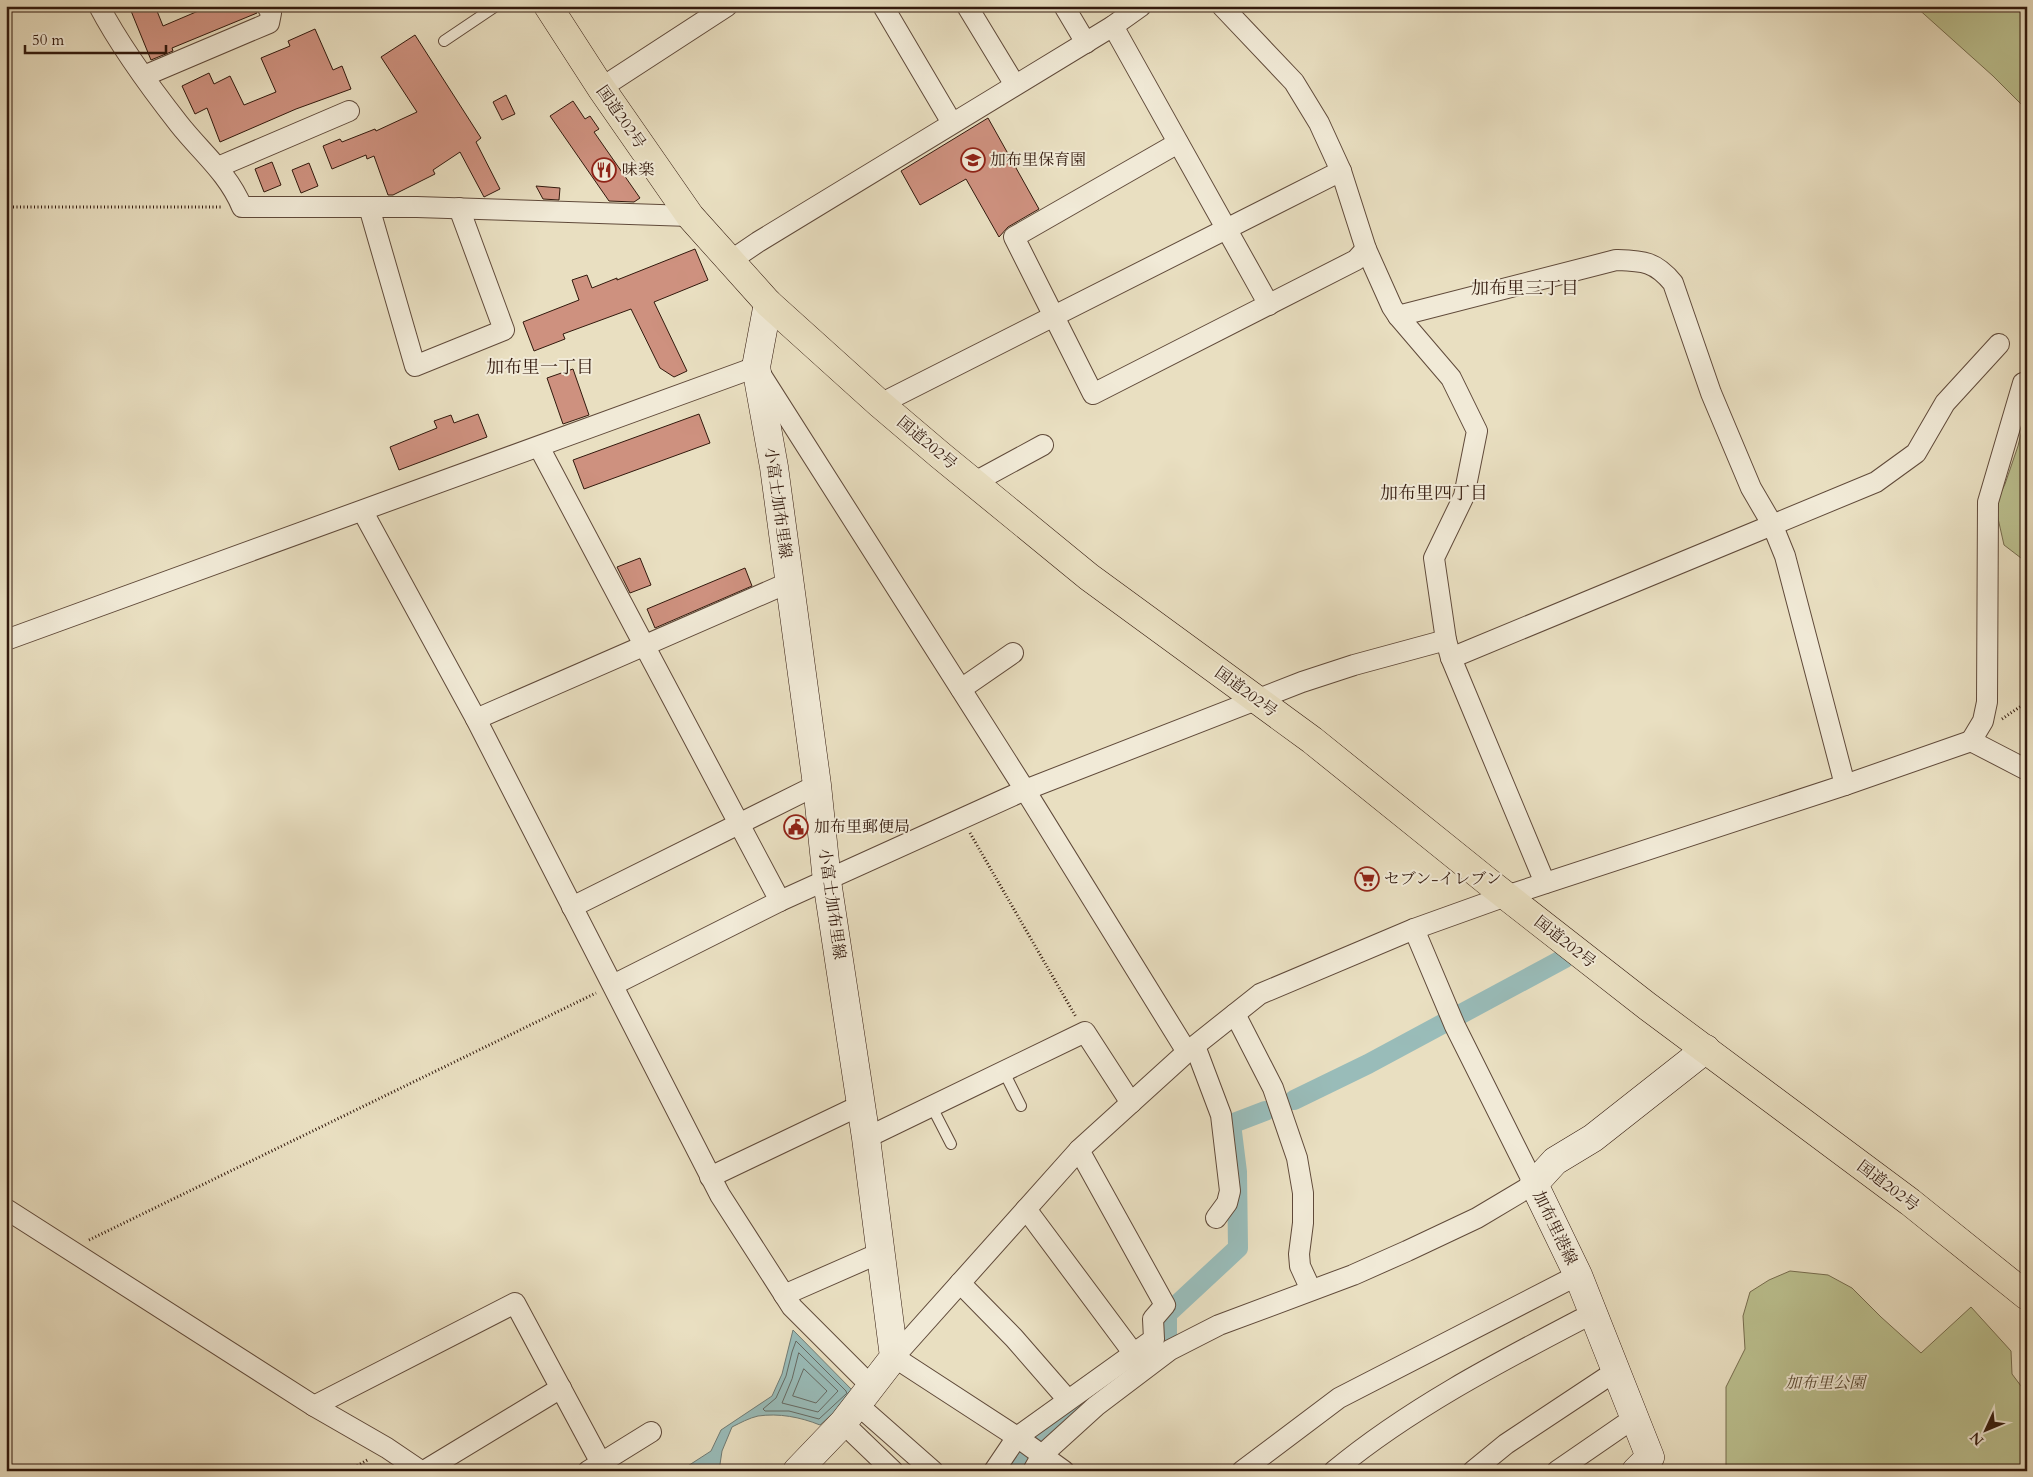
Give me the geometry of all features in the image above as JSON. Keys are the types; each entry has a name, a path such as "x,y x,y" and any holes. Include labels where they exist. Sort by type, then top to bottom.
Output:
{"highway":[{"name":"国道202号","path":"548,6 601,88 690,216 768,303 880,404 973,483 1089,577 1312,740 1506,896 1647,1006 1910,1202 2027,1296"}],"main road":[{"name":"小富士加布里線","path":"768,303 756,367 774,466 817,785 827,881 866,1138 894,1357"},
{"name":"加布里港線","path":"1636,1471 1650,1457 1578,1275 1534,1184 1555,1161 1593,1138 1706,1049"},
{"path":"797,1471 858,1405 894,1357"}],"street":[{"path":"99,6 113,31 144,76 180,125 218,167 236,191 242,206 459,208 690,216"},
{"path":"144,76 269,24 271,13 267,6"},
{"path":"601,88 726,6"},
{"path":"883,6 952,123"},
{"path":"967,6 1015,85"},
{"path":"1064,6 1086,43"},
{"path":"730,261 952,123 1086,43 1141,6"},
{"path":"1222,6 1294,82 1319,123 1341,171 1366,249 1398,316 1451,378 1478,431 1464,496 1434,558 1449,649 1544,883"},
{"path":"1113,26 1269,305"},
{"path":"218,167 349,111"},
{"path":"1178,143 1014,237 1052,316 1093,394 1356,260 1366,249"},
{"path":"880,404 1341,171"},
{"path":"369,207 415,366 504,330 459,208"},
{"path":"1398,316 1616,260 1640,261 1661,269 1673,283 1711,393 1751,488 1772,524 1784,556 1845,785"},
{"path":"612,985 780,901 1025,790 1257,700 1354,665 1449,649 1876,482 1916,453 1945,403 1998,344"},
{"path":"6,640 250,550 367,518 543,454 756,367 1191,1049 1221,1115 1230,1191 1227,1203 1216,1218"},
{"path":"1064,1471 1038,1463 1017,1437 894,1357 1079,1150 1191,1049 1260,994 1414,929 1506,896 1845,785 1971,741 1982,721 1987,702 1988,502 2024,383"},
{"path":"973,483 1043,445"},
{"path":"543,454 780,901"},
{"path":"367,518 476,719 710,1177 784,1295 858,1405 893,1471"},
{"path":"476,719 790,582"},
{"path":"961,689 1013,653"},
{"path":"1971,741 2027,770"},
{"path":"572,907 817,785"},
{"path":"1038,1463 1096,1406 1170,1350 1219,1325 1353,1275 1477,1218 1534,1184 1452,1020 1414,929"},
{"path":"1235,1014 1273,1088 1297,1158 1303,1193 1300,1266 1311,1290"},
{"path":"866,1138 1085,1032 1131,1103"},
{"path":"710,1177 861,1105"},
{"path":"994,1471 1017,1437 1154,1339 1153,1319 1165,1305 1079,1150"},
{"path":"6,1209 314,1406 387,1448 422,1471 561,1388"},
{"path":"1026,1209 1134,1354"},
{"path":"784,1295 882,1252"},
{"path":"1242,1471 1340,1398 1578,1275"},
{"path":"960,1283 1014,1338 1068,1400"},
{"path":"314,1406 515,1303 561,1388 595,1467 651,1432"},
{"path":"1334,1471 1365,1445 1423,1408 1530,1346 1593,1313"},
{"path":"1473,1471 1506,1444 1616,1371"},
{"path":"858,1405 933,1471"},
{"path":"1557,1471 1634,1418"}],"lane":[{"path":"444,41 496,6"},
{"path":"1004,1072 1021,1106"},
{"path":"932,1106 951,1144"}],"path":[{"path":"6,207 242,206"},
{"path":"962,819 1085,1032"},
{"path":"70,1249 612,985"}],"green space":[{"path":"1915,6 2027,6 2027,110 1993,76"},
{"path":"2027,410 2027,558 2021,558 2004,545 1995,505 2005,484 2018,446"},
{"name":"加布里公園","path":"1790,1271 1828,1275 1852,1288 1921,1353 1971,1307 2011,1351 2012,1374 2027,1394 2027,1471 1723,1471 1726,1468 1726,1387 1745,1349 1743,1316 1750,1292 1769,1280"}],"water":[{"path":"793,1330 855,1393 820,1425 782,1415 758,1416 745,1421 732,1427 722,1451 719,1471 680,1471 711,1451 721,1430 772,1396 782,1374"}],"building":[{"path":"129,6 155,6 163,26 210,6 255,6 257,13 172,48 173,51 151,60"},
{"path":"315,29 333,70 342,66 351,89 296,109 220,142 207,108 195,114 182,86 209,73 214,84 230,76 244,105 276,92 261,58 290,46 288,41"},
{"path":"415,35 481,138 476,142 500,189 484,197 460,152 433,170 435,174 393,195 388,195 374,156 367,159 366,155 332,169 323,146 340,139 342,142 375,129 376,131 417,112 381,57"},
{"path":"506,95 515,114 502,120 493,102"},
{"path":"573,101 585,119 590,116 599,129 594,132 640,198 634,202 609,201 550,116"},
{"name":"加布里保育園","path":"988,118 1039,209 1008,227 999,237 966,179 920,205 901,171"},
{"path":"272,162 281,185 264,192 255,169"},
{"path":"309,163 318,186 301,193 292,170"},
{"path":"536,186 560,188 559,200 543,199"},
{"path":"695,249 708,280 654,302 687,371 674,377 660,368 631,309 563,334 565,339 534,351 523,322 579,300 572,280 587,275 592,288"},
{"path":"573,369 589,415 563,424 547,378"},
{"path":"478,414 487,437 399,470 390,447 437,428 434,421 451,415 454,423"},
{"path":"699,414 710,443 584,489 573,460"},
{"path":"640,558 651,585 630,593 617,567"},
{"path":"745,568 752,586 655,628 647,609"}],"waterway":[{"path":"1294,1100 1368,1064 1565,958"},
{"path":"1146,1356 1167,1340 1167,1314 1238,1248 1237,1172 1231,1124 1265,1111"},
{"path":"1016,1471 1038,1436 1120,1375"}],"place":[{"name":"加布里保育園","path":"973,160"},
{"name":"味楽","path":"604,170"},
{"name":"加布里郵便局","path":"796,827"},
{"name":"セブン-イレブン","path":"1367,879"}],"district":[{"name":"加布里三丁目","path":"1525,288"},
{"name":"加布里一丁目","path":"540,367"},
{"name":"加布里四丁目","path":"1434,493"}]}
